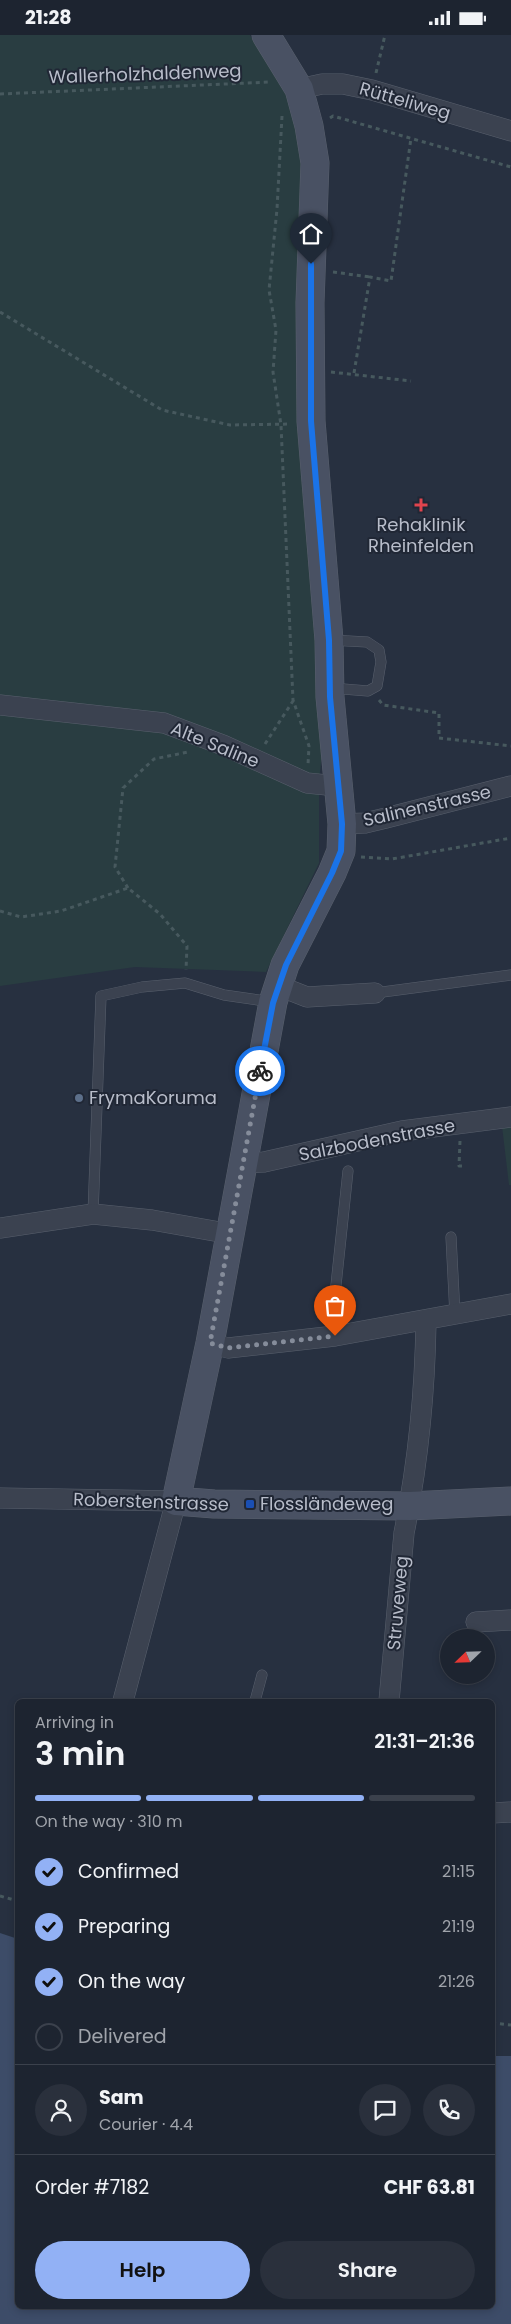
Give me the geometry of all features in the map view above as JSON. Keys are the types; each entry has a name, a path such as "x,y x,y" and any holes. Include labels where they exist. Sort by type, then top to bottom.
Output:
{"street":[{"path":"125,1699 176,1501 210,1343 276,994 286,965 341,851 342,824 337,787 330,688 329,640 311,421 310,303 315,163 309,126 283,84 266,35"},
{"name":"Rütteliweg","path":"283,84 322,83 372,90 511,131"},
{"name":"Alte Saline","path":"0,705 164,723 223,745 254,761 307,783 337,787"},
{"name":"Salinenstrasse","path":"342,824 365,823 511,786"},
{"path":"276,994 307,997 375,993"},
{"name":"Salzbodenstrasse","path":"244,1163 264,1162 402,1131 511,1117"},
{"path":"0,1228 92,1214 152,1220 231,1234"},
{"path":"210,1343 228,1348 335,1336 426,1321 511,1304"},
{"name":"Struveweg","path":"389,1699 404,1533 410,1506 425,1377 426,1321"},
{"name":"Roberstenstrasse","path":"0,1498 176,1501 214,1504 410,1506 511,1501"},
{"path":"476,1622 511,1620"},
{"path":"495,1813 511,1812"}],"lane":[{"path":"329,640 367,642 379,651 381,662 377,686 372,689 368,691 330,688"},
{"path":"375,993 511,975"},
{"path":"92,1214 101,996 142,987 185,983 224,995 276,994"},
{"path":"335,1336 332,1323 348,1171"},
{"path":"451,1237 455,1315"},
{"path":"256,1699 262,1675"}],"path":[{"path":"372,90 385,35"},
{"path":"264,75 283,84"},
{"name":"Wallerholzhaldenweg","path":"0,94 283,84"},
{"path":"282,110 277,209 270,290 276,330 273,372 281,425 293,700 309,746 307,783"},
{"path":"309,126 333,116 511,167"},
{"path":"354,373 370,277 391,281 411,138"},
{"path":"0,312 162,411 230,425 281,425 311,421"},
{"path":"328,371 411,381"},
{"path":"372,689 383,705 439,713 438,738 511,745"},
{"path":"254,761 293,700"},
{"path":"185,983 187,946 160,914 128,889 115,867 123,788 154,759 223,745"},
{"path":"341,851 365,858 392,859 511,838"},
{"path":"0,911 22,917 61,911 128,889"},
{"path":"456,1124 460,1140 458,1152 459,1166 462,1166"},
{"path":"0,1896 15,1900"},
{"path":"495,2023 511,2025"}],"green space":[{"path":"0,35 250,35 288,98 301,145 323,745 319,781 319,863 266,972 135,967 0,986"},
{"path":"511,1125 511,1185 509,1185 502,1126"}],"water":[{"path":"0,1933 15,1938 15,2309 495,2309 495,2056 511,2056 511,2324 0,2324"}],"way so far":[{"path":"260,1071 210,1343 228,1348 335,1336"}],"place":[{"name":"Rehaklinik Rheinfelden","path":"421,505"},
{"name":"FrymaKoruma","path":"79,1098"},
{"name":"Flossländeweg","path":"250,1504"}],"route":[{"path":"260,1071 273,1003 286,965 341,851 342,824 330,697 329,640 311,421 311,264"}]}
